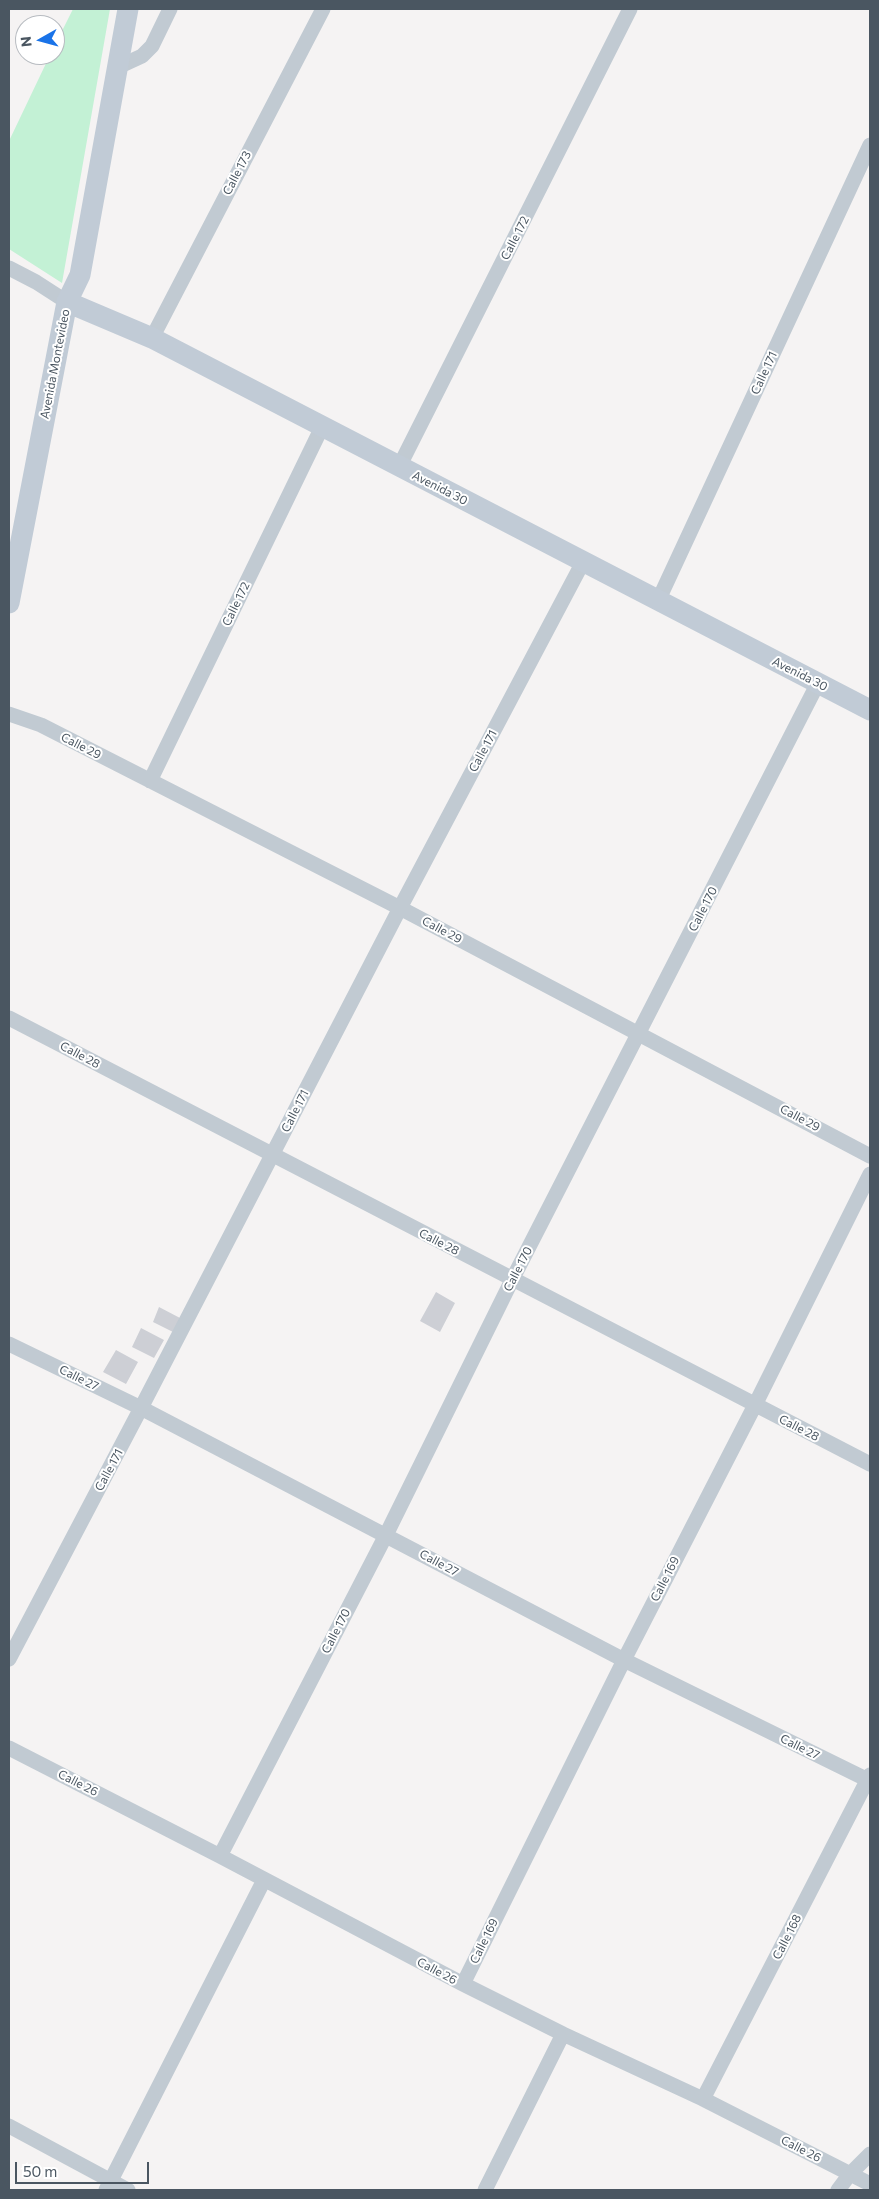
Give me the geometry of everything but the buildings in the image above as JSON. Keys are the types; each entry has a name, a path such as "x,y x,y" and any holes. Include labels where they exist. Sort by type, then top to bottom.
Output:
{"street":[{"name":"Avenida Montevideo","path":"9,603 67,302 80,274 128,9"},
{"path":"116,68 142,56 152,46 170,9"},
{"name":"Calle 173","path":"152,338 323,9"},
{"name":"Calle 172","path":"399,467 630,9"},
{"name":"Calle 171","path":"658,601 870,145"},
{"name":"Avenida 30","path":"9,268 36,282 67,302 152,338 870,710"},
{"name":"Calle 172","path":"150,781 322,427"},
{"name":"Calle 171","path":"9,1659 400,908 583,562"},
{"name":"Calle 170","path":"220,1856 386,1535 512,1280 818,683"},
{"name":"Calle 29","path":"9,714 28,719 400,908 870,1156"},
{"name":"Calle 28","path":"9,1018 272,1156 870,1464"},
{"name":"Calle 169","path":"463,1984 624,1660 755,1405 870,1174"},
{"name":"Calle 27","path":"9,1344 141,1408 624,1660 869,1779"},
{"name":"Calle 26","path":"9,1748 463,1984 563,2034 703,2099 870,2184"},
{"name":"Calle 168","path":"703,2099 869,1779"},
{"path":"108,2185 264,1880"},
{"path":"485,2190 563,2034"},
{"path":"9,2126 108,2185 128,2190"},
{"path":"838,2190 850,2174 870,2154"}],"green space":[{"path":"73,9 110,9 62,283 9,249 9,141 45,65 65,65 65,25"}]}
